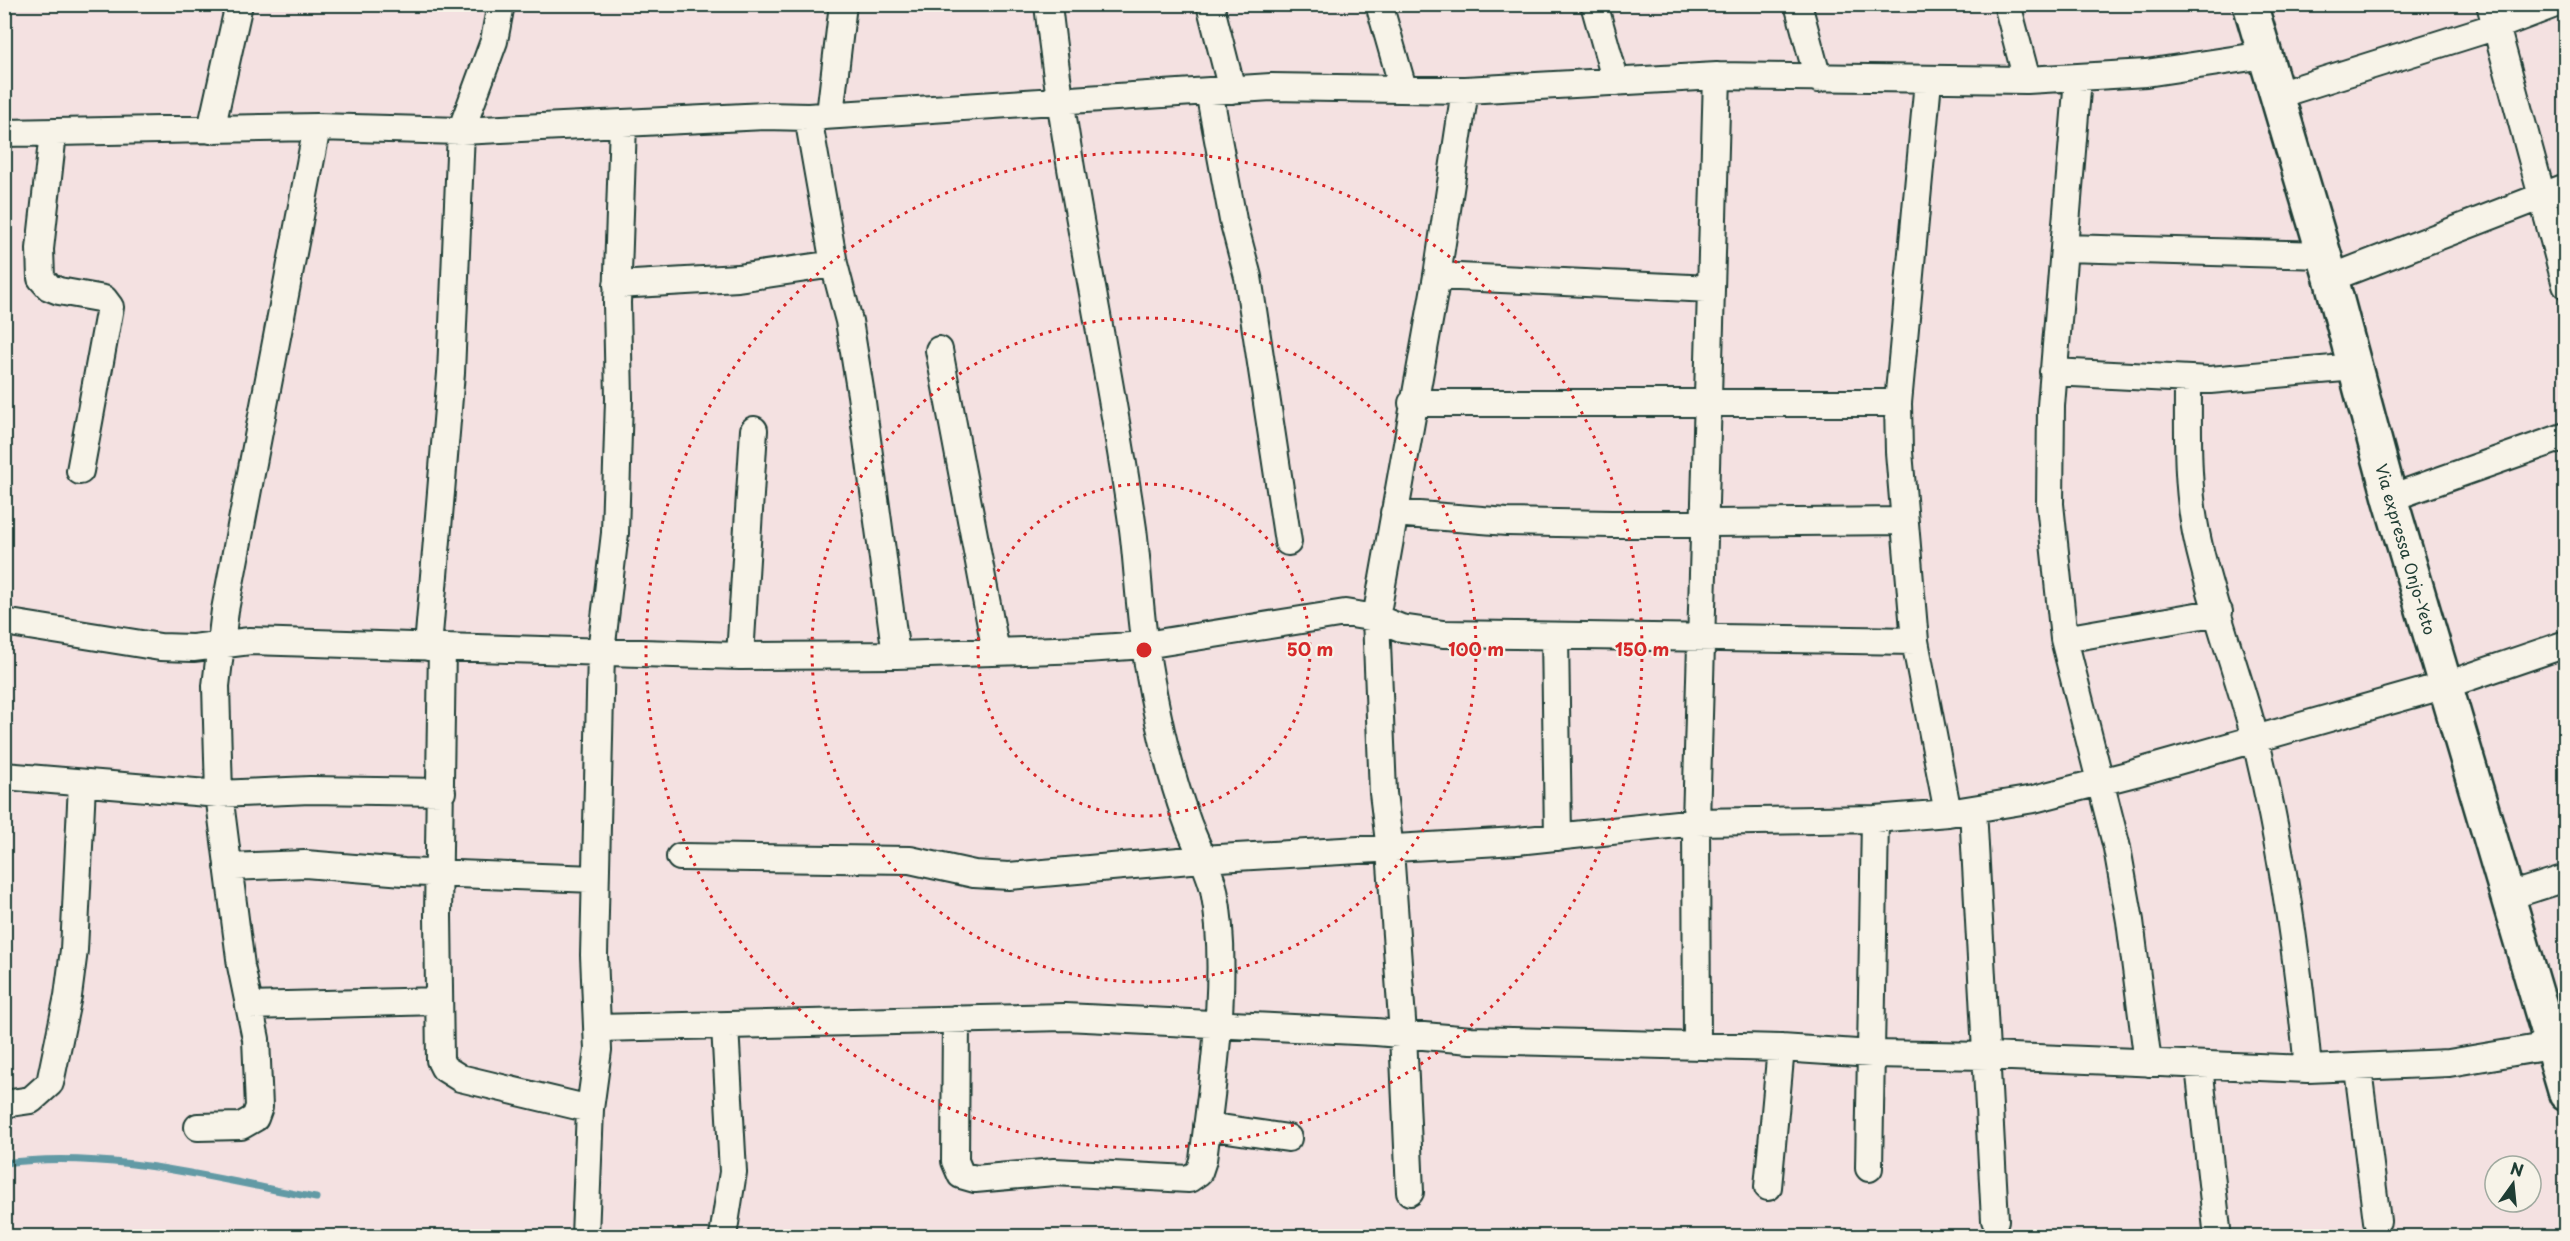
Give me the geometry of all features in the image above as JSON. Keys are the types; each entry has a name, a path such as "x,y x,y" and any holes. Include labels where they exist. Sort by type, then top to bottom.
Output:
{"main road":[{"name":"Via expressa Onjo-Yeto","path":"2250,4 2327,267 2390,498 2506,897 2560,1073"}],"street":[{"path":"211,130 239,4"},
{"path":"501,4 494,41 461,131 451,373 435,647 441,792 438,916 440,1060 451,1074 590,1109"},
{"path":"843,4 819,115 834,264 849,321 861,395 896,655"},
{"path":"956,1019 955,1161 958,1170 966,1178 1054,1172 1189,1179 1196,1176 1200,1168 1207,1126 1218,1025 1220,968 1214,893 1185,818 1161,733 1145,645 1133,528 1059,100 1048,4"},
{"path":"1210,4 1233,220 1248,277 1288,542"},
{"path":"1379,4 1403,88"},
{"path":"1594,4 1616,82"},
{"path":"1798,4 1818,79"},
{"path":"2007,4 2027,80"},
{"path":"2277,95 2494,15 2555,4"},
{"path":"2494,15 2565,285"},
{"path":"4,133 317,127 461,131 819,115 1220,91 1403,88 1465,90 1717,76 1928,81 2027,80 2146,74 2265,55"},
{"path":"1697,1046 1696,822 1717,76"},
{"path":"2078,78 2054,372 2050,504 2064,639 2117,848 2130,921 2148,1063"},
{"path":"1928,81 1898,403 1904,521 1915,641 1948,813"},
{"path":"1410,1192 1403,1034 1390,850 1383,793 1376,618 1412,403 1437,276 1465,90"},
{"path":"585,1236 590,1109 598,1050 595,879 601,652 615,532 619,399 618,285 623,123"},
{"path":"198,1127 241,1126 249,1122 257,1113 259,1089 256,1039 228,867 219,794 216,686 225,610 317,127"},
{"path":"53,133 40,249 41,278 49,287 59,291 104,299 110,308 80,471"},
{"path":"2064,248 2327,267 2565,187"},
{"path":"618,285 726,279 834,264"},
{"path":"1437,276 1711,289"},
{"path":"939,350 996,652"},
{"path":"2054,372 2188,380 2256,378 2355,367"},
{"path":"2188,380 2188,475 2198,542 2255,739 2290,918 2308,1069"},
{"path":"1412,403 1898,403"},
{"path":"740,656 754,429"},
{"path":"2390,498 2565,436"},
{"path":"1394,513 1508,522 1705,524 1904,521"},
{"path":"2064,639 2219,612"},
{"path":"4,622 160,647 193,648 250,641 740,656 896,655 1145,645 1333,614 1358,614 1419,632 1702,639 1915,641"},
{"path":"1555,636 1558,837"},
{"path":"680,857 899,860 974,874 1009,876 1202,859 1390,850 1558,837 1696,822 1875,819 1948,813 2034,799 2099,782 2446,686 2565,644"},
{"path":"4,776 219,794 310,790 441,792"},
{"path":"4,1104 32,1100 50,1083 68,996 74,950 82,784"},
{"path":"1973,809 1995,1220"},
{"path":"1869,1168 1875,819"},
{"path":"228,867 305,864 440,873 595,879"},
{"path":"2506,897 2565,878"},
{"path":"249,1006 439,1001"},
{"path":"598,1028 1065,1017 1403,1034 1471,1040 1780,1048 1872,1054 1988,1056 2308,1069 2358,1069 2449,1063 2560,1073"},
{"path":"723,1236 733,1172 726,1026"},
{"path":"1768,1187 1780,1048"},
{"path":"2199,1066 2217,1229"},
{"path":"2358,1069 2377,1221"},
{"path":"1207,1126 1288,1138"}],"waterway":[{"path":"4,1163 43,1160 122,1163 201,1175 316,1198"}]}
